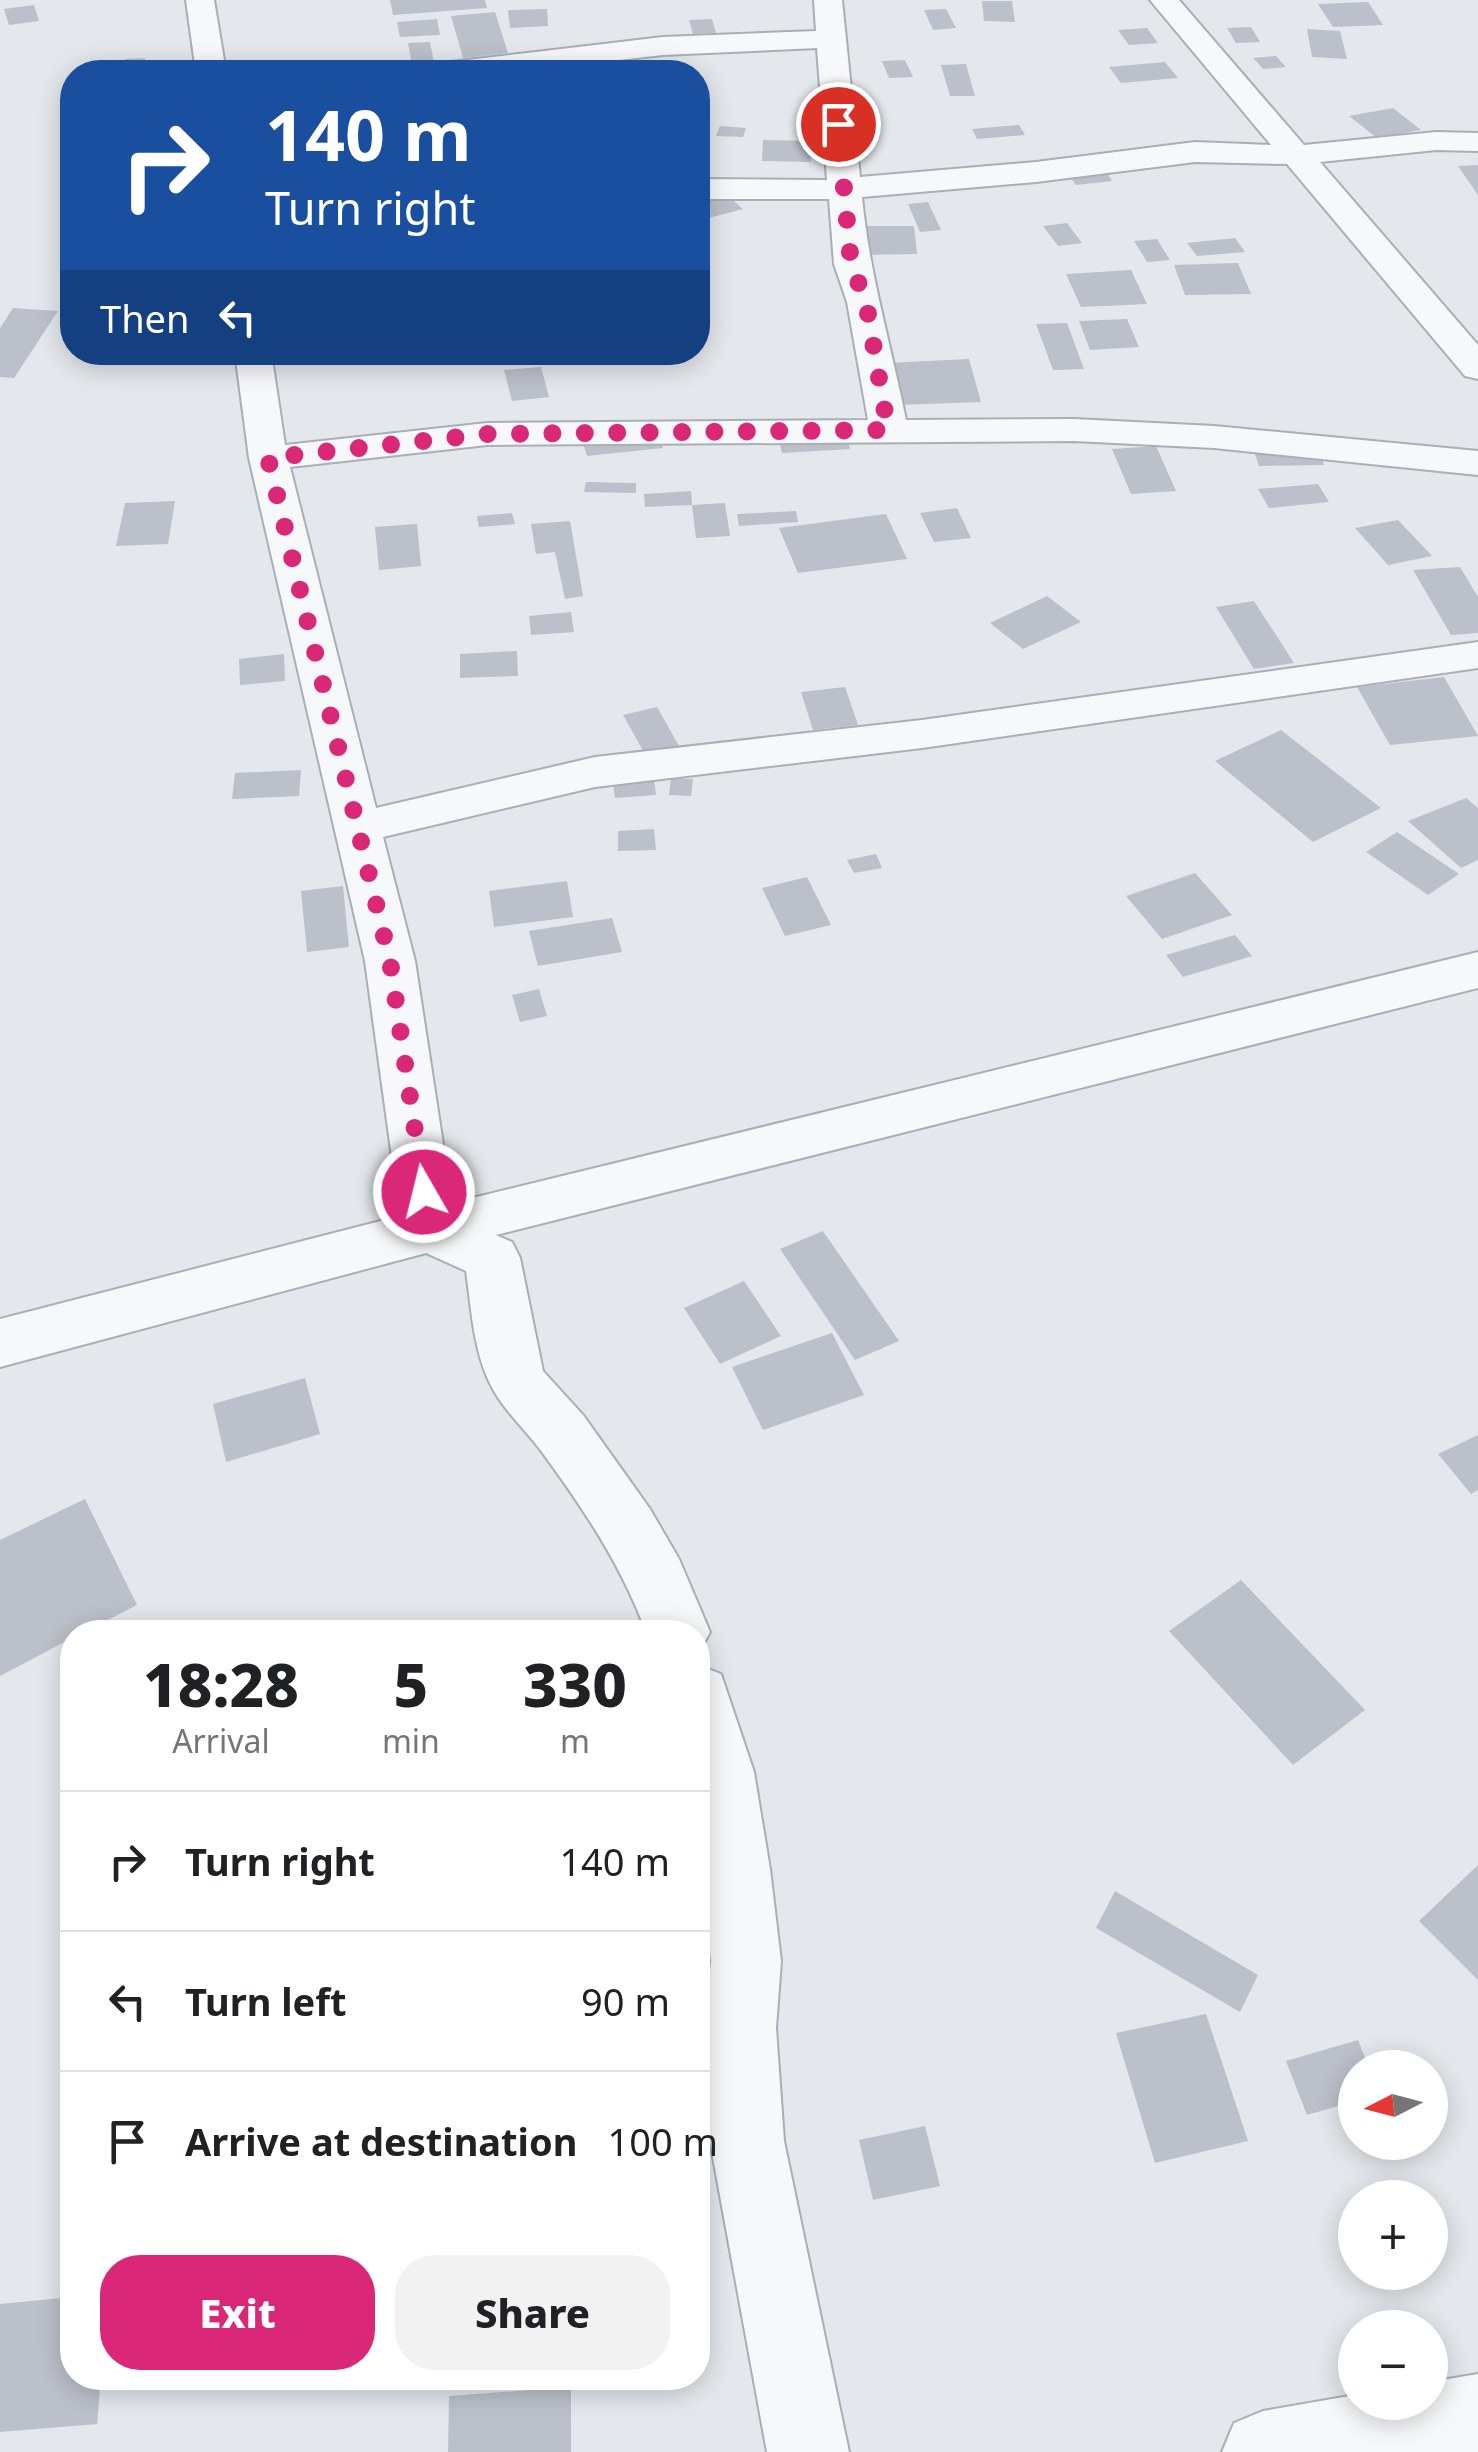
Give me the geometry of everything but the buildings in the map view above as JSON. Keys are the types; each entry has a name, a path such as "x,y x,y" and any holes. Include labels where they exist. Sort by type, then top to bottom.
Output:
{"street":[{"path":"200,0 209,60"},
{"path":"828,0 851,264 866,302 888,430"},
{"path":"1164,0 1472,353"},
{"path":"544,60 663,46 831,39"},
{"path":"710,189 800,192 1036,172 1195,152 1296,155 1478,142"},
{"path":"255,365 268,458 390,961 430,1230"},
{"path":"268,458 487,434 1074,430 1214,437 1478,463"},
{"path":"359,826 595,772 922,734 1478,655"},
{"path":"0,1343 430,1230 1478,970"},
{"path":"430,1230 492,1258 504,1332 518,1382 556,1424 612,1505 667,1596 674,1620"},
{"path":"710,1737 720,1772 736,1869 746,1962 740,2028 747,2142 808,2452"},
{"path":"1263,2452 1478,2414"}],"route":[{"path":"424,1192 390,961 268,458 487,434 888,430 866,302 851,264 838,124"}]}
